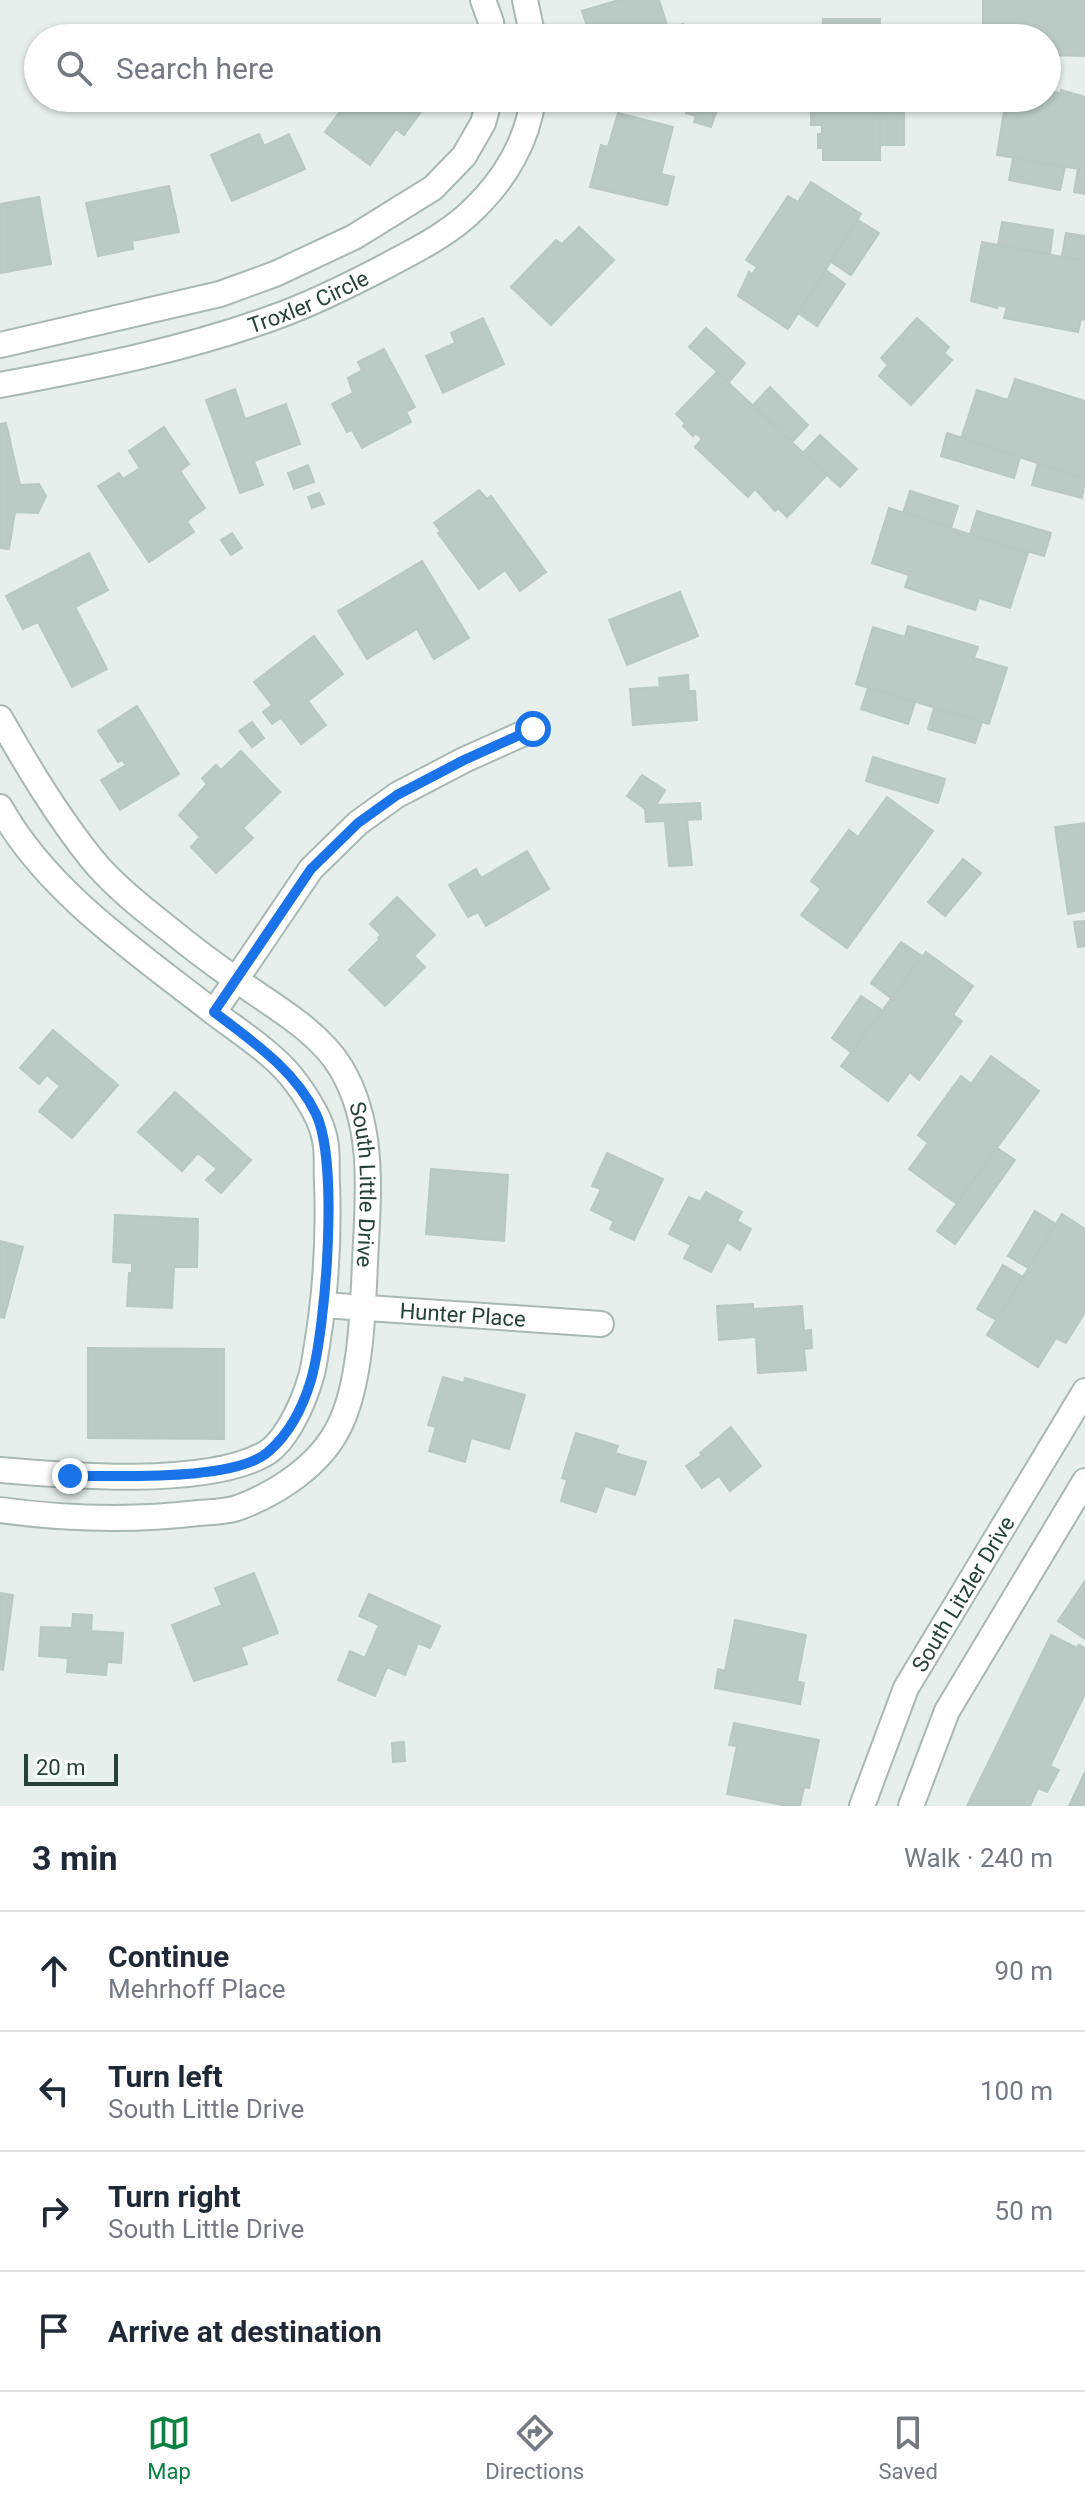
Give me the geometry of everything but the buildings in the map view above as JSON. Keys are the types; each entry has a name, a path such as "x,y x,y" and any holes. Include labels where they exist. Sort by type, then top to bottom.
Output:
{"street":[{"path":"483,0 491,24"},
{"path":"525,0 530,24"},
{"name":"Troxler Circle","path":"0,345 220,294 275,274 354,237 433,188 464,156 486,112"},
{"name":"Troxler Circle","path":"0,385 197,341 272,318 359,281 443,234 473,210 512,160 525,134 530,112"},
{"name":"South Little Drive","path":"0,718 41,791 93,860 169,930 303,1025 340,1066 356,1099 366,1144 368,1196 363,1308 353,1383 340,1426 317,1458 285,1485 238,1508 171,1517 95,1519 0,1510"},
{"path":"214,1012 311,869 358,823 397,795 533,729"},
{"name":"South Little Drive","path":"0,807 10,825 57,882 115,936 290,1075 316,1114 325,1140 328,1212 323,1305 311,1379 294,1421 266,1454 233,1468 165,1475 70,1476 0,1470"},
{"name":"Hunter Place","path":"323,1305 601,1324"},
{"name":"South Litzler Drive","path":"862,1806 906,1688 1085,1391"},
{"name":"South Litzler Drive","path":"911,1806 947,1711 1085,1481"}],"route":[{"path":"70,1476 165,1475 233,1468 266,1454 294,1421 311,1379 323,1305 328,1212 325,1140 316,1114 290,1075 214,1012 311,869 358,823 397,795 533,729"}]}
